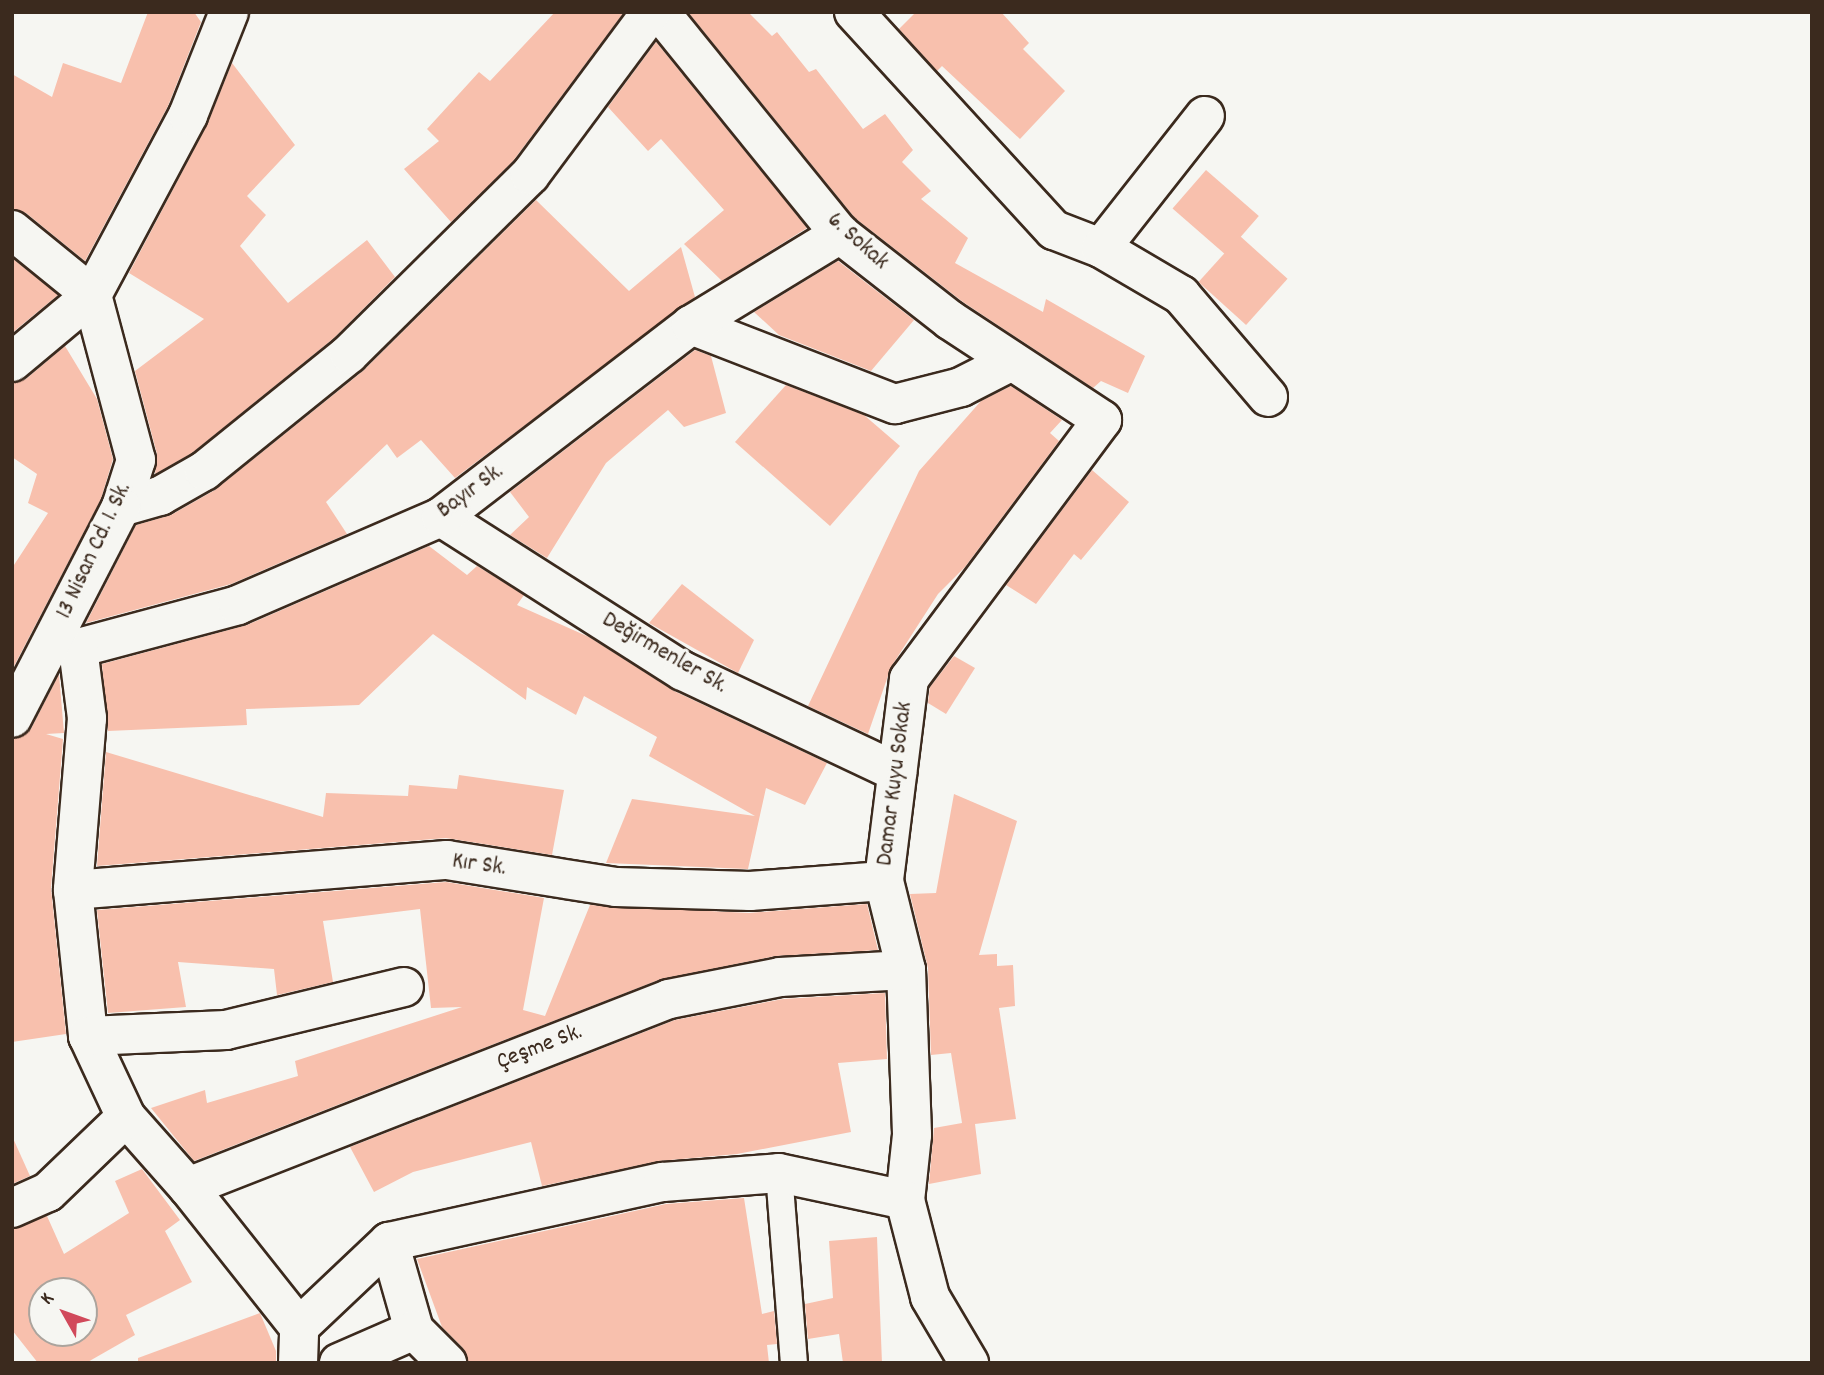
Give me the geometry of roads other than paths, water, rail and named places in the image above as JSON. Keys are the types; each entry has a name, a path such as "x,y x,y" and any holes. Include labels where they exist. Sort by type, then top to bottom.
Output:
{"street":[{"path":"12,362 92,295 188,115 229,12"},
{"path":"121,507 160,495 204,471 349,354 530,175 651,12"},
{"name":"6. Sokak","path":"660,12 840,234 950,320 1102,420"},
{"path":"854,12 1054,230 1101,248 1181,295 1268,397"},
{"path":"1101,248 1205,116"},
{"path":"12,230 92,295"},
{"name":"Bayır Sk.","path":"66,643 238,605 441,517 691,325 840,234"},
{"name":"13 Nisan Cd. 1. Sk.","path":"12,718 66,643 121,507 136,460 92,295"},
{"path":"691,325 895,404 961,387 1012,361"},
{"name":"Damar Kuyu Sokak","path":"969,1363 930,1297 905,1200 912,1135 906,971 884,881 909,679 1102,420"},
{"name":"Değirmenler Sk.","path":"441,517 683,671 897,772"},
{"path":"66,643 87,718 73,890 88,1036 126,1117 188,1187 299,1345 388,1242 663,1182 779,1173 905,1200"},
{"name":"Kır Sk.","path":"73,890 447,860 616,887 750,891 884,881"},
{"name":"Çeşme Sk.","path":"188,1187 668,999 780,977 906,971"},
{"path":"88,1036 226,1030 404,987"},
{"path":"12,1208 48,1192 126,1117"},
{"path":"388,1242 414,1330 447,1363"},
{"path":"340,1363 414,1330"}],"lane":[{"path":"779,1173 794,1363"}]}
